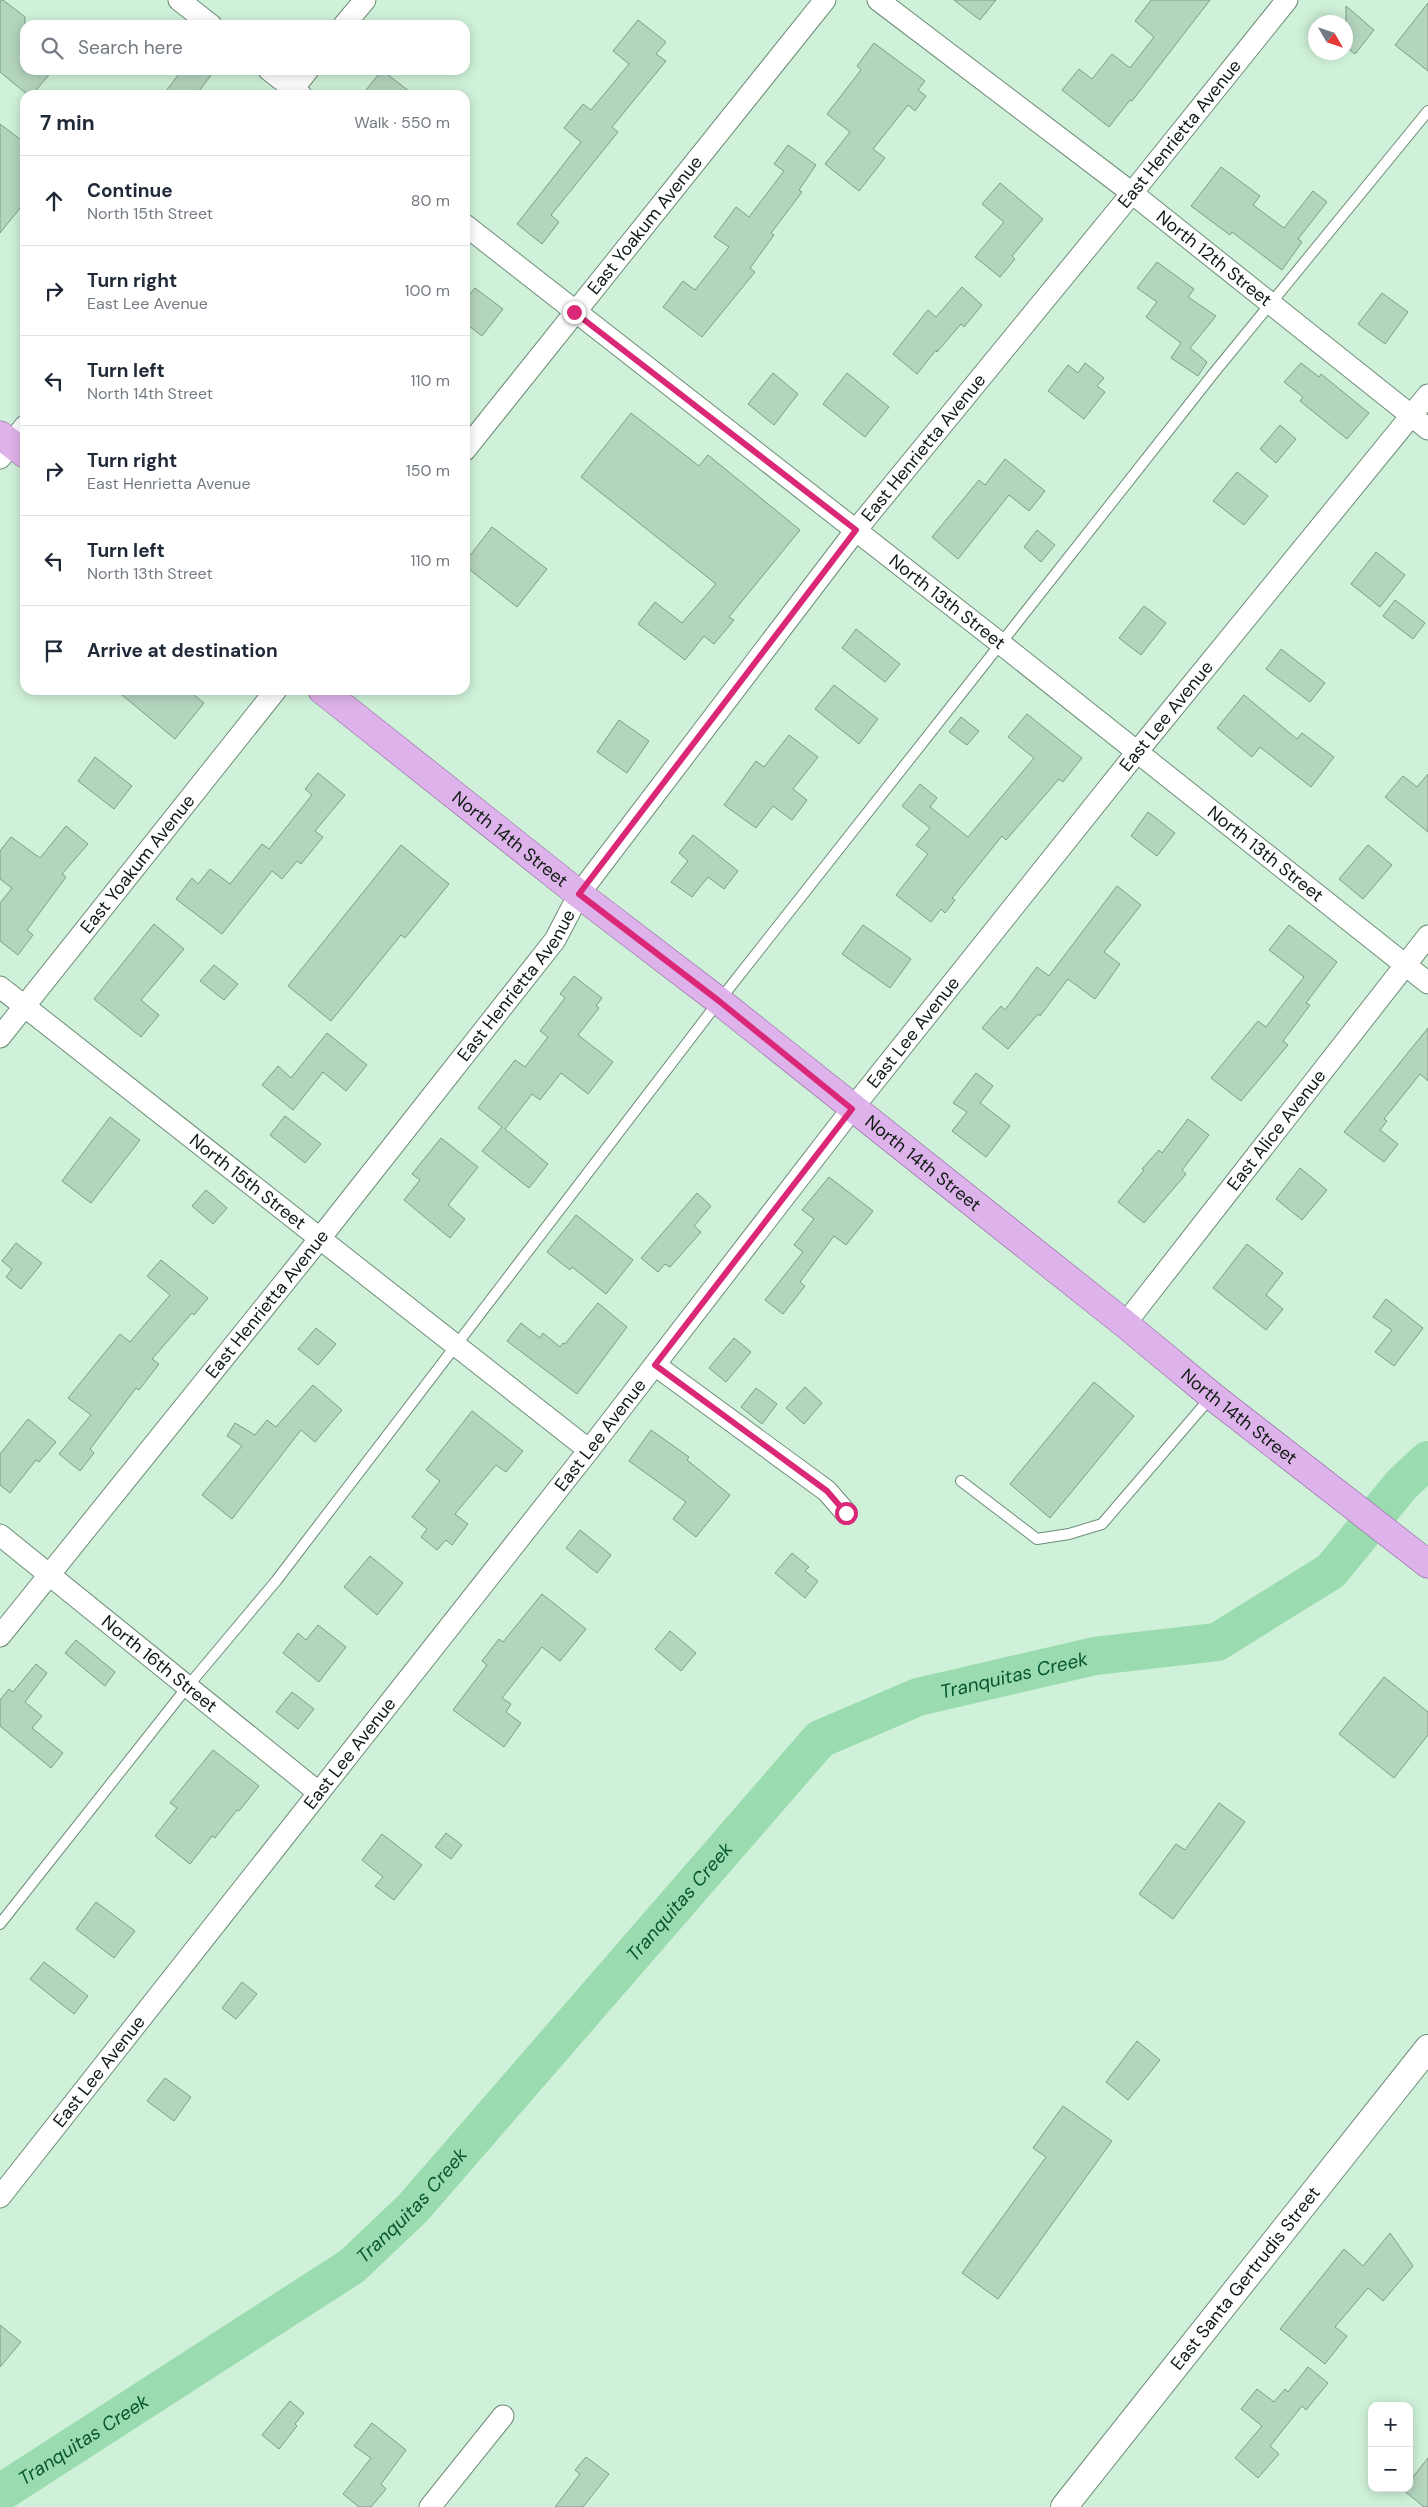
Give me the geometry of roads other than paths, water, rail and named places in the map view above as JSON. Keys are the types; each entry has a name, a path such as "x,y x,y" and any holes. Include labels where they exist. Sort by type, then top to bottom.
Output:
{"main road":[{"name":"North 14th Street","path":"328,695 579,894 719,1001 1212,1396 1426,1563"}],"street":[{"path":"179,0 205,20"},
{"path":"348,20 365,0"},
{"name":"East Yoakum Avenue","path":"470,444 825,0"},
{"name":"North 12th Street","path":"878,0 1132,193 1420,423"},
{"name":"East Henrietta Avenue","path":"0,1636 321,1237 555,940 579,894 856,530 1132,193 1287,0"},
{"path":"274,75 291,90"},
{"path":"296,90 305,75"},
{"name":"North 13th Street","path":"470,229 1000,643 1428,983"},
{"name":"East Lee Avenue","path":"0,2197 589,1450 852,1109 1137,752 1420,423 1428,395"},
{"name":"East Yoakum Avenue","path":"0,1038 272,695"},
{"name":"East Alice Avenue","path":"1124,1324 1428,936"},
{"name":"North 15th Street","path":"0,987 321,1237 589,1450"},
{"path":"655,1365 827,1491 846,1513"},
{"name":"North 16th Street","path":"0,1535 318,1792"},
{"name":"East Santa Gertrudis Street","path":"1064,2507 1428,2048"},
{"path":"430,2507 503,2416"}],"lane":[{"path":"0,1924 188,1686 276,1581 719,1001 1000,643 1270,304 1428,111"},
{"path":"961,1481 1038,1539 1069,1534 1102,1524 1212,1396"}],"waterway":[{"name":"Tranquitas Creek","path":"0,2493 352,2266 413,2208 820,1739 918,1697 1095,1656 1217,1642 1331,1571 1402,1484 1428,1460"}]}
